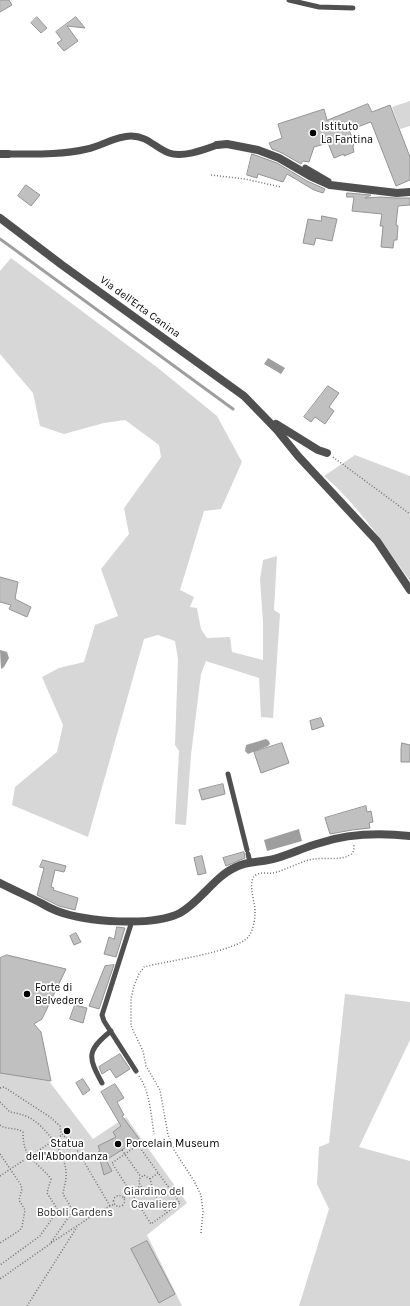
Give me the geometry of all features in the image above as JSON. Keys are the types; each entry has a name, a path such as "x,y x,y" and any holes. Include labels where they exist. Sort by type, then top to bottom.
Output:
{"street":[{"path":"4,154 79,151 91,149 121,137 131,136 141,137 165,151 177,155 227,144 258,150 279,158 330,185 397,193 410,192"},
{"name":"Via dell'Erta Canina","path":"0,218 62,265 244,396 378,541 410,590"},
{"name":"Via dell'Erta Canina","path":"265,417 318,450 327,452"},
{"path":"0,883 57,911 91,919 132,921 152,920 179,913 188,908 215,882 248,855 275,859 321,842 353,836 410,836"}],"lane":[{"path":"289,0 319,7 353,8"},
{"path":"305,167 339,186"},
{"path":"228,774 248,855"},
{"path":"132,921 102,1015 136,1071"},
{"path":"102,1083 93,1066 92,1054 98,1042 111,1031"}],"path":[{"path":"211,175 245,179 281,187"},
{"path":"327,452 410,514"},
{"path":"200,1233 203,1212 201,1195 194,1181 174,1150 168,1135 160,1090 146,1066 143,1051 131,1026 131,1000 138,974 144,967 226,949 247,939 251,933 255,912 252,892 252,879 254,876 259,873 273,873 312,859 342,858 351,855 354,851 353,836"},
{"path":"136,1071 143,1083 151,1111 154,1134"},
{"path":"0,1087 4,1087 50,1117 60,1126 60,1130 63,1135 66,1138 70,1138 110,1206"},
{"path":"0,1102 10,1112 21,1114 36,1121 53,1141 65,1163 66,1179 63,1194 72,1209 50,1244"},
{"path":"0,1125 2,1127 15,1128 22,1131 24,1147 29,1157 51,1179 47,1193 58,1210 40,1236 0,1265"},
{"path":"0,1176 63,1135"},
{"path":"138,1144 158,1173 180,1203 150,1224 112,1163 138,1144"},
{"path":"122,1150 141,1177"},
{"path":"0,1154 21,1185 22,1189 19,1200 25,1210 20,1230 0,1243"},
{"path":"150,1179 158,1173"},
{"path":"141,1177 144,1175 150,1179 152,1186 149,1188"},
{"path":"140,1186 139,1179 141,1177"},
{"path":"124,1198 140,1186"},
{"path":"140,1186 147,1190 149,1188"},
{"path":"149,1188 167,1212"},
{"path":"115,1204 114,1199 117,1196 121,1195 124,1198"},
{"path":"27,1306 80,1223 110,1206 115,1204 122,1206 125,1202 124,1198"},
{"path":"0,1279 77,1227"}],"green space":[{"path":"410,101 410,126 400,129 392,107"},
{"path":"11,258 158,368 217,416 242,462 221,509 204,511 180,590 194,597 190,607 197,608 201,629 207,638 230,637 232,652 263,660 263,622 260,579 263,560 277,556 274,610 280,614 273,718 261,717 259,678 206,661 201,674 191,755 186,825 175,824 179,751 175,745 178,659 175,641 158,635 144,639 88,837 12,805 15,787 57,752 63,725 42,677 59,668 84,662 95,625 118,616 101,569 129,534 124,508 161,457 159,445 125,420 104,423 64,434 40,426 33,393 0,354 0,271"},
{"path":"355,455 410,476 410,581 381,539 360,513 324,476"},
{"path":"345,994 410,1002 410,1040 359,1147 410,1161 410,1306 299,1306 329,1209 317,1184 319,1147 329,1143"},
{"name":"Boboli Gardens","path":"0,1073 49,1081 93,1139 126,1117 187,1203 147,1235 182,1306 0,1306"}],"shaded area":[{"path":"268,358 285,368 281,374 264,364"},
{"path":"0,650 7,652 9,658 4,667 1,669"},
{"path":"266,739 270,744 268,746 248,754 245,751 246,745"},
{"path":"299,829 302,841 267,851 264,840"}],"building":[{"path":"0,0 9,0 12,5 0,12"},
{"path":"37,17 47,28 41,33 31,23"},
{"path":"76,17 85,28 67,26 78,41 64,51 57,43 62,40 56,32"},
{"path":"368,104 372,112 390,105 410,157 410,180 396,186 371,122 349,130 354,142 354,152 344,156 344,154 334,158 328,143 314,147 309,162 303,161 301,164 272,149 269,143 282,138 278,124 324,109 327,120"},
{"path":"252,154 277,163 307,181 325,189 323,193 314,190 287,174 283,182 258,174 257,178 247,175"},
{"path":"26,185 40,195 31,206 18,196"},
{"path":"347,193 371,195 365,198 410,198 410,205 398,206 396,225 398,226 397,240 394,240 393,248 381,247 383,226 380,226 382,214 352,211 354,197 347,197"},
{"path":"322,216 337,219 332,241 316,238 314,245 303,243 308,219 321,221"},
{"path":"328,386 339,393 329,407 334,411 325,424 315,417 311,422 304,417"},
{"path":"0,577 18,582 15,599 31,607 27,617 9,609 11,605 0,602"},
{"path":"321,718 324,726 312,730 310,721"},
{"path":"282,743 289,763 261,773 254,752"},
{"path":"402,743 410,745 410,762 401,762"},
{"path":"223,784 225,794 202,800 199,790"},
{"path":"366,806 367,812 371,811 373,822 369,823 370,828 330,834 325,818"},
{"path":"244,852 245,858 226,866 223,858"},
{"path":"202,856 206,873 198,875 194,858"},
{"path":"43,860 66,866 64,872 55,870 51,887 54,888 53,890 78,898 75,910 59,906 37,895 44,868 40,867"},
{"path":"117,927 125,928 116,957 104,954 109,937 114,939"},
{"path":"76,933 81,942 74,945 70,936"},
{"name":"Forte di Belvedere","path":"7,955 66,969 42,1019 34,1024 41,1032 51,1081 0,1073 0,958"},
{"path":"114,965 99,1009 89,1006 105,966"},
{"path":"75,1005 87,1008 83,1023 70,1019"},
{"path":"120,1054 130,1069 116,1078 110,1069 102,1074 99,1067"},
{"path":"83,1079 90,1090 83,1095 76,1083"},
{"path":"115,1084 124,1098 117,1102 124,1115 122,1116 139,1139 106,1160 112,1171 104,1175 98,1152 100,1151 98,1146 116,1137 113,1132 121,1126 101,1092"},
{"path":"147,1241 175,1294 159,1303 131,1249"}],"waterway":[{"path":"0,239 233,409"}],"place":[{"name":"Istituto La Fantina","path":"313,133"},
{"name":"Forte di Belvedere","path":"27,994"},
{"name":"Statua dell'Abbondanza","path":"67,1131"},
{"name":"Porcelain Museum","path":"118,1144"}],"park label":[{"name":"Giardino del Cavaliere","path":"154,1198"}]}
